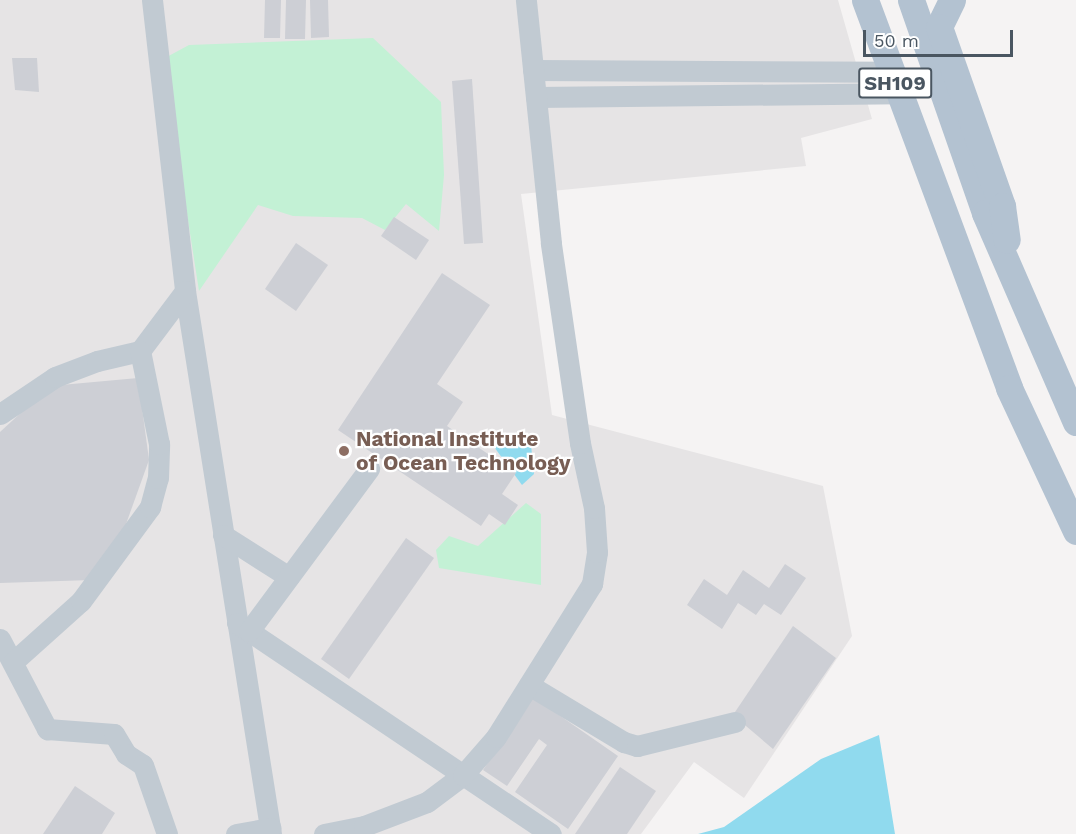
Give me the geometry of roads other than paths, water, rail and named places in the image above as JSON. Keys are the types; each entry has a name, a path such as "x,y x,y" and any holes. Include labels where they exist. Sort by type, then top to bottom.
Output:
{"main road":[{"name":"SH109","path":"865,0 895,83 929,165 996,353 1076,531"},
{"name":"SH109","path":"911,0 972,149 1013,277 1076,422"},
{"path":"952,0 939,27 972,149"}],"lane":[{"path":"152,0 185,291 224,535 243,627 270,831 236,834"},
{"path":"324,834 364,826 427,802 463,775 496,737 592,584 597,552 551,243 526,0"},
{"path":"533,70 895,83"},
{"path":"536,97 895,83"},
{"path":"0,414 55,378 97,361 140,351 185,291"},
{"path":"13,662 81,601 150,507 158,478 159,444 140,351"},
{"path":"243,627 289,577 369,469"},
{"path":"224,535 289,577"},
{"path":"243,627 551,834"},
{"path":"0,639 46,729 114,734 126,754 142,765 167,834"},
{"path":"529,685 624,742 637,746 735,722"}],"water":[{"path":"530,435 534,474 522,485 489,440"},
{"path":"879,735 895,834 698,834 724,827 821,759"}],"place":[{"name":"National Institute of Ocean Technology","path":"344,451"}]}
